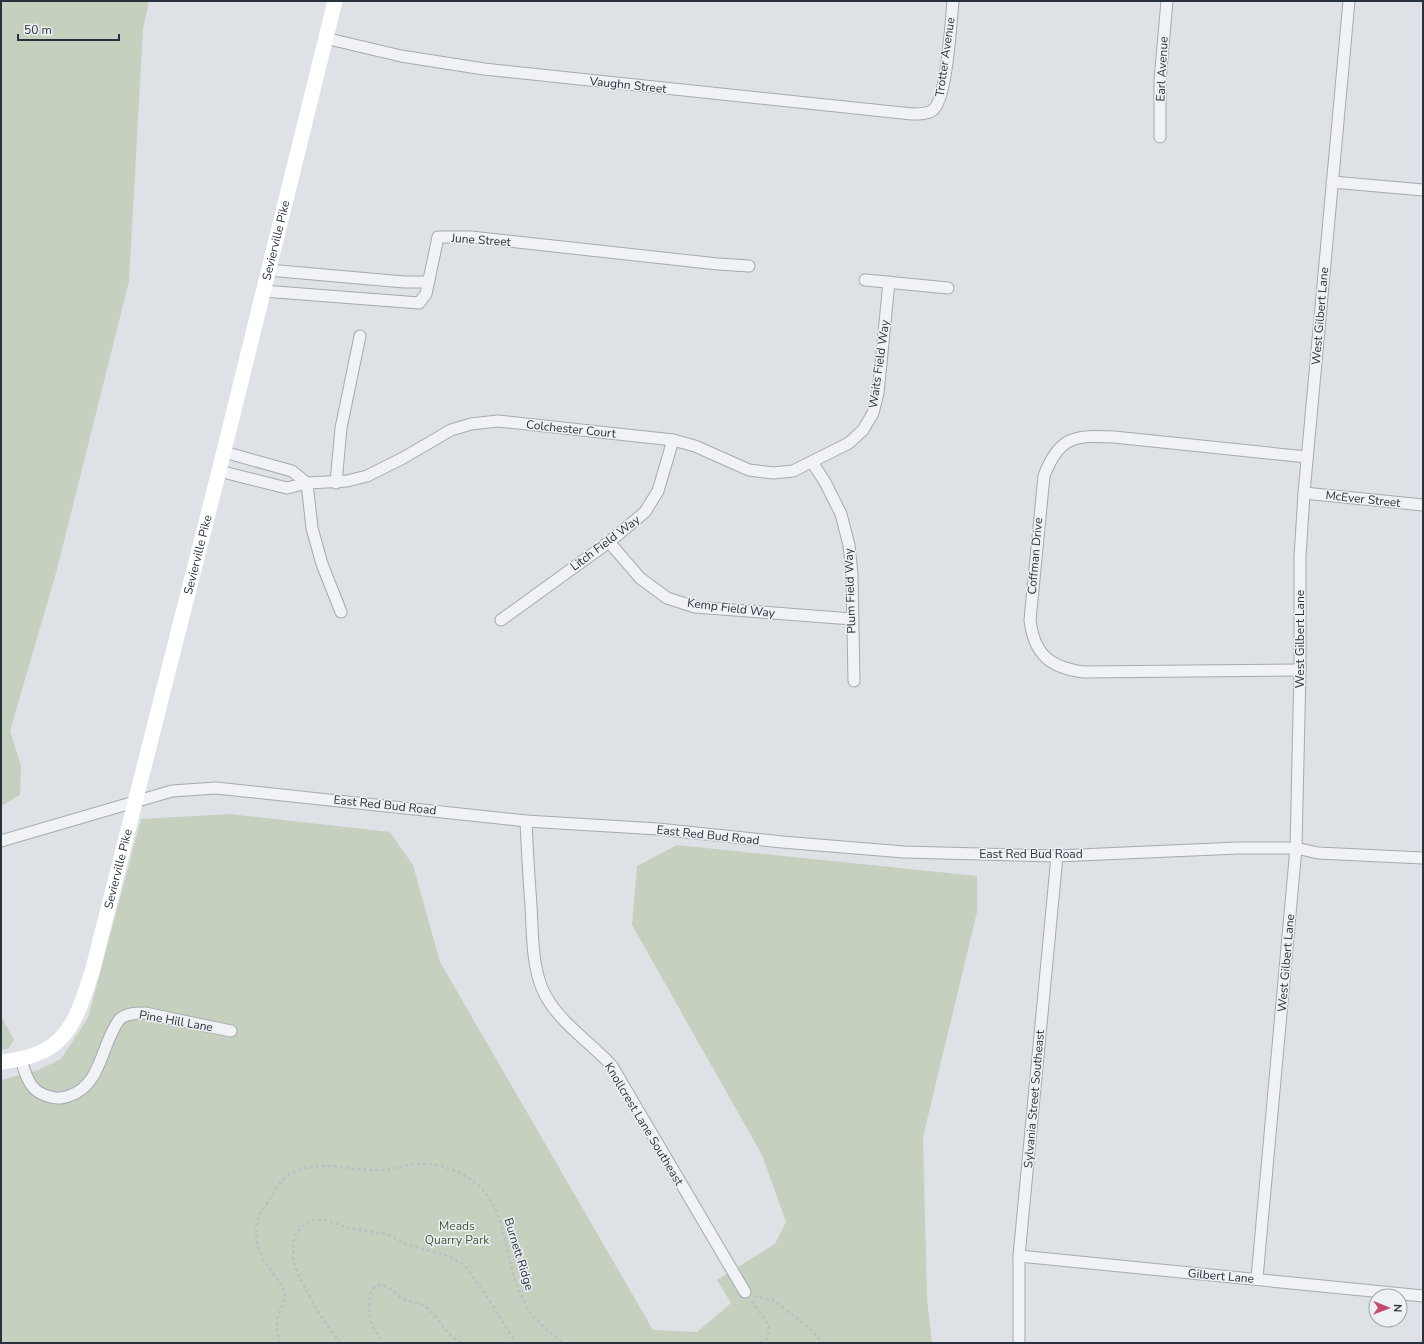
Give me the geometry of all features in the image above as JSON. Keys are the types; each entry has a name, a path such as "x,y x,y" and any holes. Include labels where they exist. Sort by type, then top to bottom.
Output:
{"street":[{"name":"Sevierville Pike","path":"1,1062 21,1060 49,1048 65,1035 79,1012 110,905 224,452 335,1"},
{"name":"Trotter Avenue","path":"933,110 939,102 943,88 953,1"},
{"name":"Earl Avenue","path":"1160,137 1160,80 1167,1"},
{"name":"West Gilbert Lane","path":"1258,1278 1296,848 1300,670 1300,557 1304,493 1349,1"},
{"name":"Vaughn Street","path":"325,38 401,56 484,69 912,114 924,114 933,110"},
{"path":"1332,182 1423,190"},
{"name":"June Street","path":"263,291 390,302 419,303 426,294 438,237 471,237 718,264 749,266"},
{"path":"268,270 404,282 428,282"},
{"path":"865,280 948,288"},
{"name":"Waits Field Way","path":"812,462 849,443 863,430 873,413 878,393 889,282"},
{"path":"336,483 341,428 360,336"},
{"name":"Colchester Court","path":"219,471 287,488 307,483 336,483 367,476 403,458 451,430 471,424 506,422 673,440 696,446 749,470 773,473 793,470 812,462"},
{"name":"Coffman Drive","path":"1300,670 1084,672 1066,670 1052,662 1041,653 1032,637 1030,620 1044,476 1050,460 1069,440 1084,435 1114,437 1307,457"},
{"name":"Litch Field Way","path":"501,620 609,542 646,512 658,491 673,440"},
{"path":"224,452 292,471 307,483 312,528 322,564 341,612"},
{"name":"Plum Field Way","path":"812,462 825,482 841,514 849,545 852,574 854,681"},
{"name":"McEver Street","path":"1304,493 1423,505"},
{"name":"Kemp Field Way","path":"609,542 640,578 667,598 695,607 852,619"},
{"name":"East Red Bud Road","path":"1,841 172,791 216,788 526,821 658,829 782,842 904,852 1057,856 1238,848 1296,848 1318,853 1423,858"},
{"name":"Knollcrest Lane Southeast","path":"526,821 535,957 540,984 549,1002 562,1018 612,1066 745,1292"},
{"name":"Sylvania Street Southeast","path":"1019,1343 1019,1256 1057,856"},
{"name":"Pine Hill Lane","path":"21,1060 29,1083 42,1095 58,1099 79,1092 94,1076 105,1046 120,1018 132,1013 145,1013 231,1031"},
{"name":"Gilbert Lane","path":"1019,1256 1258,1278 1423,1296"}],"path":[{"name":"Burnett Ridge","path":"279,1343 277,1327 278,1316 284,1299 284,1291 260,1255 256,1228 260,1212 281,1181 288,1175 304,1169 319,1166 335,1165 384,1170 427,1163 436,1164 458,1173 476,1184 489,1198 501,1223 514,1277 528,1310 540,1325 563,1343"},
{"path":"340,1343 318,1312 299,1276 293,1260 294,1237 303,1225 314,1220 325,1220 349,1228 386,1234 409,1245 446,1255 458,1261 465,1266 489,1300 516,1343"},
{"path":"386,1343 379,1337 374,1329 369,1313 372,1289 380,1285 388,1286 398,1296 428,1309 441,1323 448,1334 462,1343"},
{"path":"745,1292 769,1326 767,1339 760,1343"},
{"path":"745,1292 773,1300 807,1326 823,1343"}],"green space":[{"path":"1,1 149,1 143,29 129,281 56,573 10,731 21,766 20,795 1,806"},
{"name":"Meads Quarry Park","path":"229,814 390,832 413,865 440,962 653,1330 697,1332 731,1303 717,1280 775,1244 786,1222 762,1155 632,925 637,866 677,845 977,876 977,912 923,1137 927,1299 932,1343 1,1343 1,1080 38,1070 61,1059 88,1018 141,819"},
{"path":"1,1016 14,1040 8,1049 1,1049"}]}
